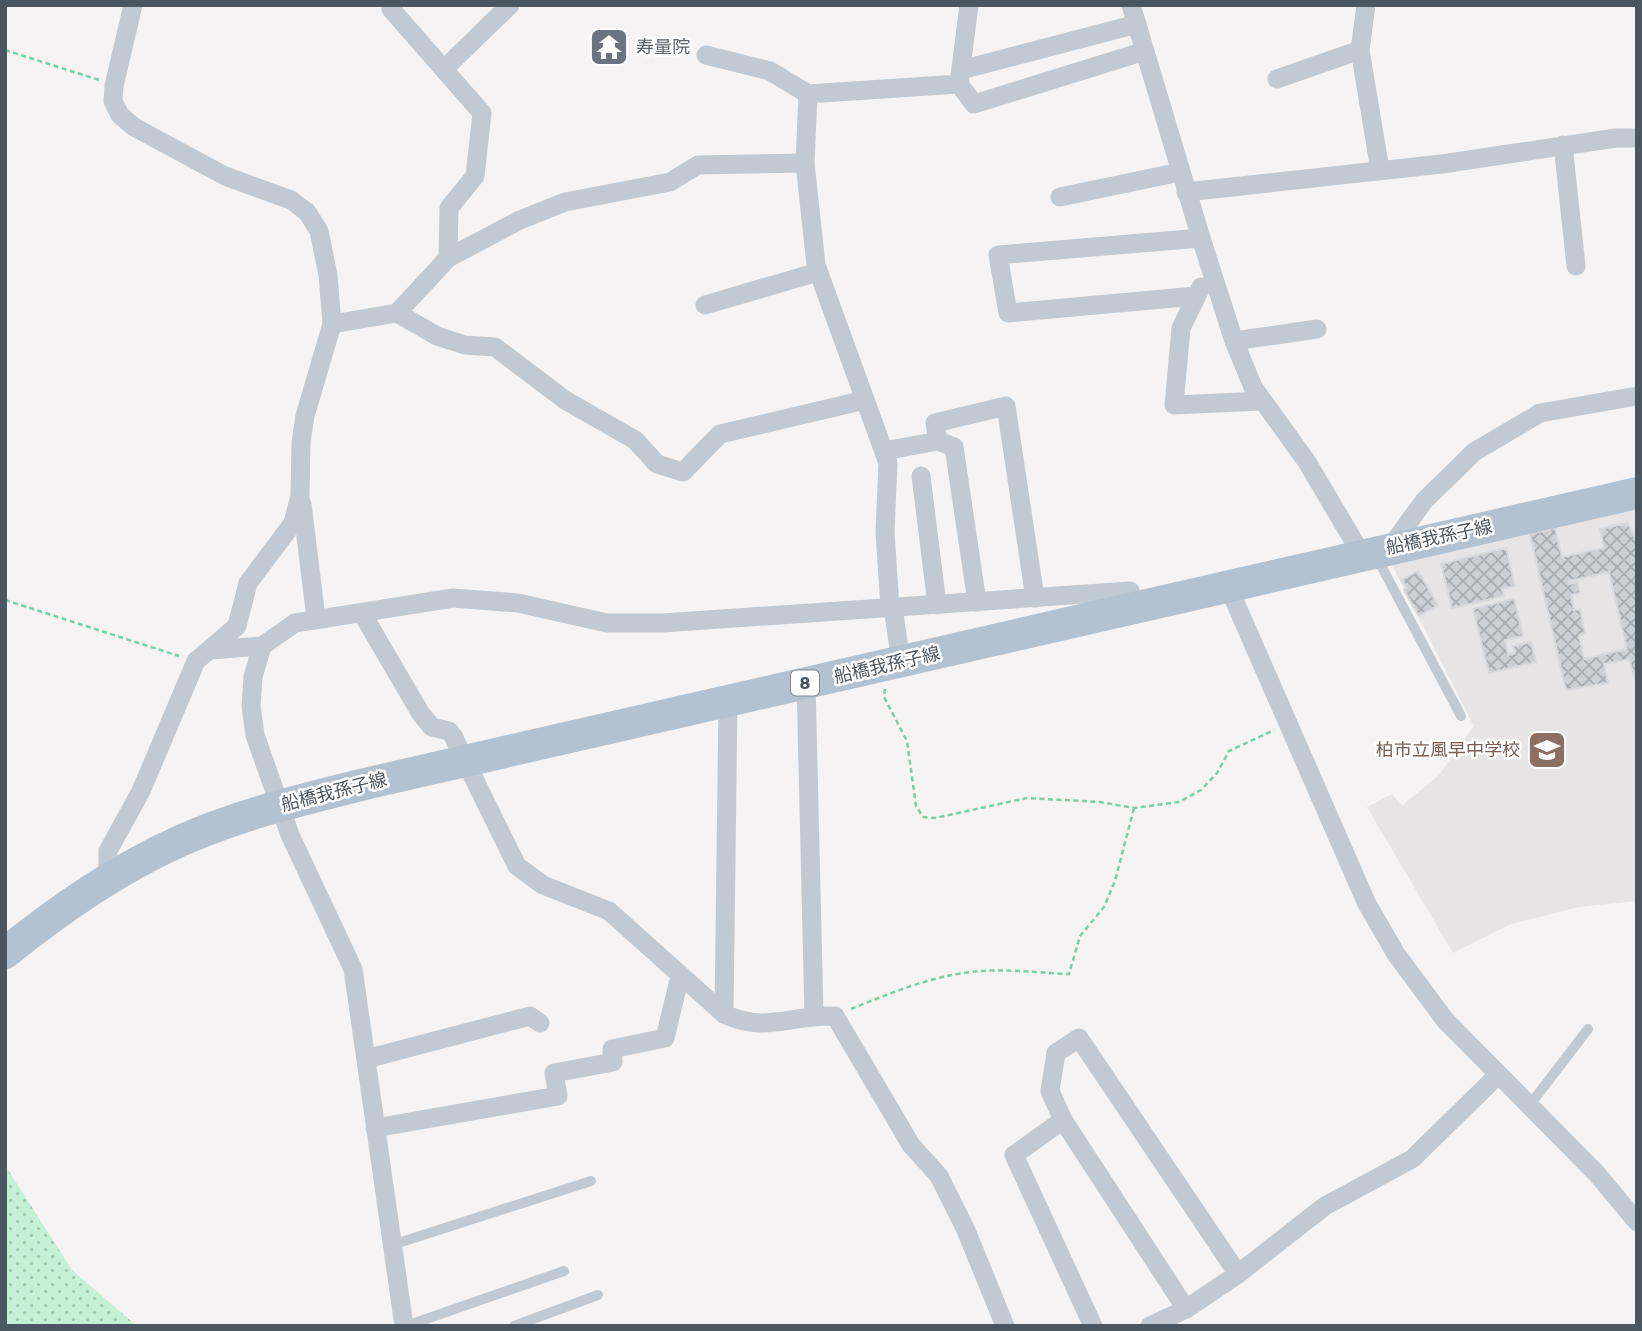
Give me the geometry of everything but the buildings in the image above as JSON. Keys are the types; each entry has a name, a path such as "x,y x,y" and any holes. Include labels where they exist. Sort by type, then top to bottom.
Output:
{"main road":[{"name":"船橋我孫子線","path":"5,953 49,917 108,878 181,841 278,806 1637,493"}],"street":[{"path":"133,5 114,86 113,101 120,115 135,127 225,176 291,200 307,212 318,232 328,275 332,324 305,416 301,442 300,496 308,535 316,618"},
{"path":"394,5 391,9 482,113 475,176 449,208 449,258"},
{"path":"445,68 510,5"},
{"path":"969,5 960,77 974,104 1145,51"},
{"path":"1366,5 1360,50 1380,170"},
{"path":"706,55 770,71 808,93 960,77 1134,15 1234,341 1262,401 1374,552 1474,452 1540,413 1637,396"},
{"path":"1277,79 1360,50"},
{"path":"808,93 805,163 818,272 888,464 885,532 896,662"},
{"path":"1186,191 1637,138"},
{"path":"1563,145 1576,266"},
{"path":"332,324 397,313 449,258 520,220 565,202 670,182 698,164 805,163"},
{"path":"1060,197 1180,172"},
{"path":"1196,296 1008,313 998,255 1201,238"},
{"path":"1210,268 1181,328 1174,405 1262,401"},
{"path":"705,305 818,272"},
{"path":"397,313 437,335 465,345 495,347 565,400 635,440 657,464 683,471 720,434 865,400"},
{"path":"1234,341 1317,329"},
{"path":"938,441 935,423 1006,406 1035,598"},
{"path":"884,451 938,441 954,447 977,602"},
{"path":"921,476 937,605"},
{"path":"108,878 108,851 141,791 204,656 237,626 248,583 293,523 300,496"},
{"path":"1228,586 1286,725 1367,904 1396,954 1445,1020 1597,1174 1637,1222"},
{"path":"204,656 262,646 295,623 316,618 453,598 518,603 607,623 662,624 1130,591 1133,608"},
{"path":"362,613 421,714 432,727 449,731 517,866 543,885 609,911 724,1014 746,1025 776,1023 814,1015 835,1016 911,1144 939,1176 965,1228 1005,1326"},
{"path":"262,646 253,677 251,706 255,735 278,806 353,969 405,1326"},
{"path":"806,683 814,1015"},
{"path":"724,1014 728,701"},
{"path":"375,1128 558,1096 554,1073 613,1062 611,1049 664,1038 680,976"},
{"path":"366,1059 530,1016 540,1023"},
{"path":"1186,1309 1063,1120 1049,1091 1056,1053 1079,1038 1238,1274"},
{"path":"1150,1326 1186,1309 1238,1274 1325,1206 1412,1159 1498,1075"},
{"path":"1063,1120 1014,1155 1093,1326"}],"lane":[{"path":"1374,552 1461,716"},
{"path":"1528,1106 1588,1029"},
{"path":"392,1245 591,1181"},
{"path":"405,1326 564,1271"},
{"path":"514,1326 598,1295"}],"path":[{"path":"5,50 114,86"},
{"path":"5,600 204,656"},
{"path":"896,662 884,697 908,741 916,806 923,817 958,815 1027,798 1134,808 1179,802 1200,790 1217,773 1230,751 1286,725"},
{"path":"835,1016 906,987 961,974 1005,971 1069,974 1080,936 1104,907 1115,881 1134,808"}],"shaded area":[{"name":"柏市立風早中学校","path":"1637,509 1637,901 1578,907 1511,924 1453,953 1367,807 1392,794 1402,806 1439,775 1474,726 1391,563"}],"green space":[{"path":"5,1165 72,1270 137,1326 5,1326"}],"place":[{"name":"寿量院","path":"609,47"},
{"name":"柏市立風早中学校","path":"1547,750"}]}
